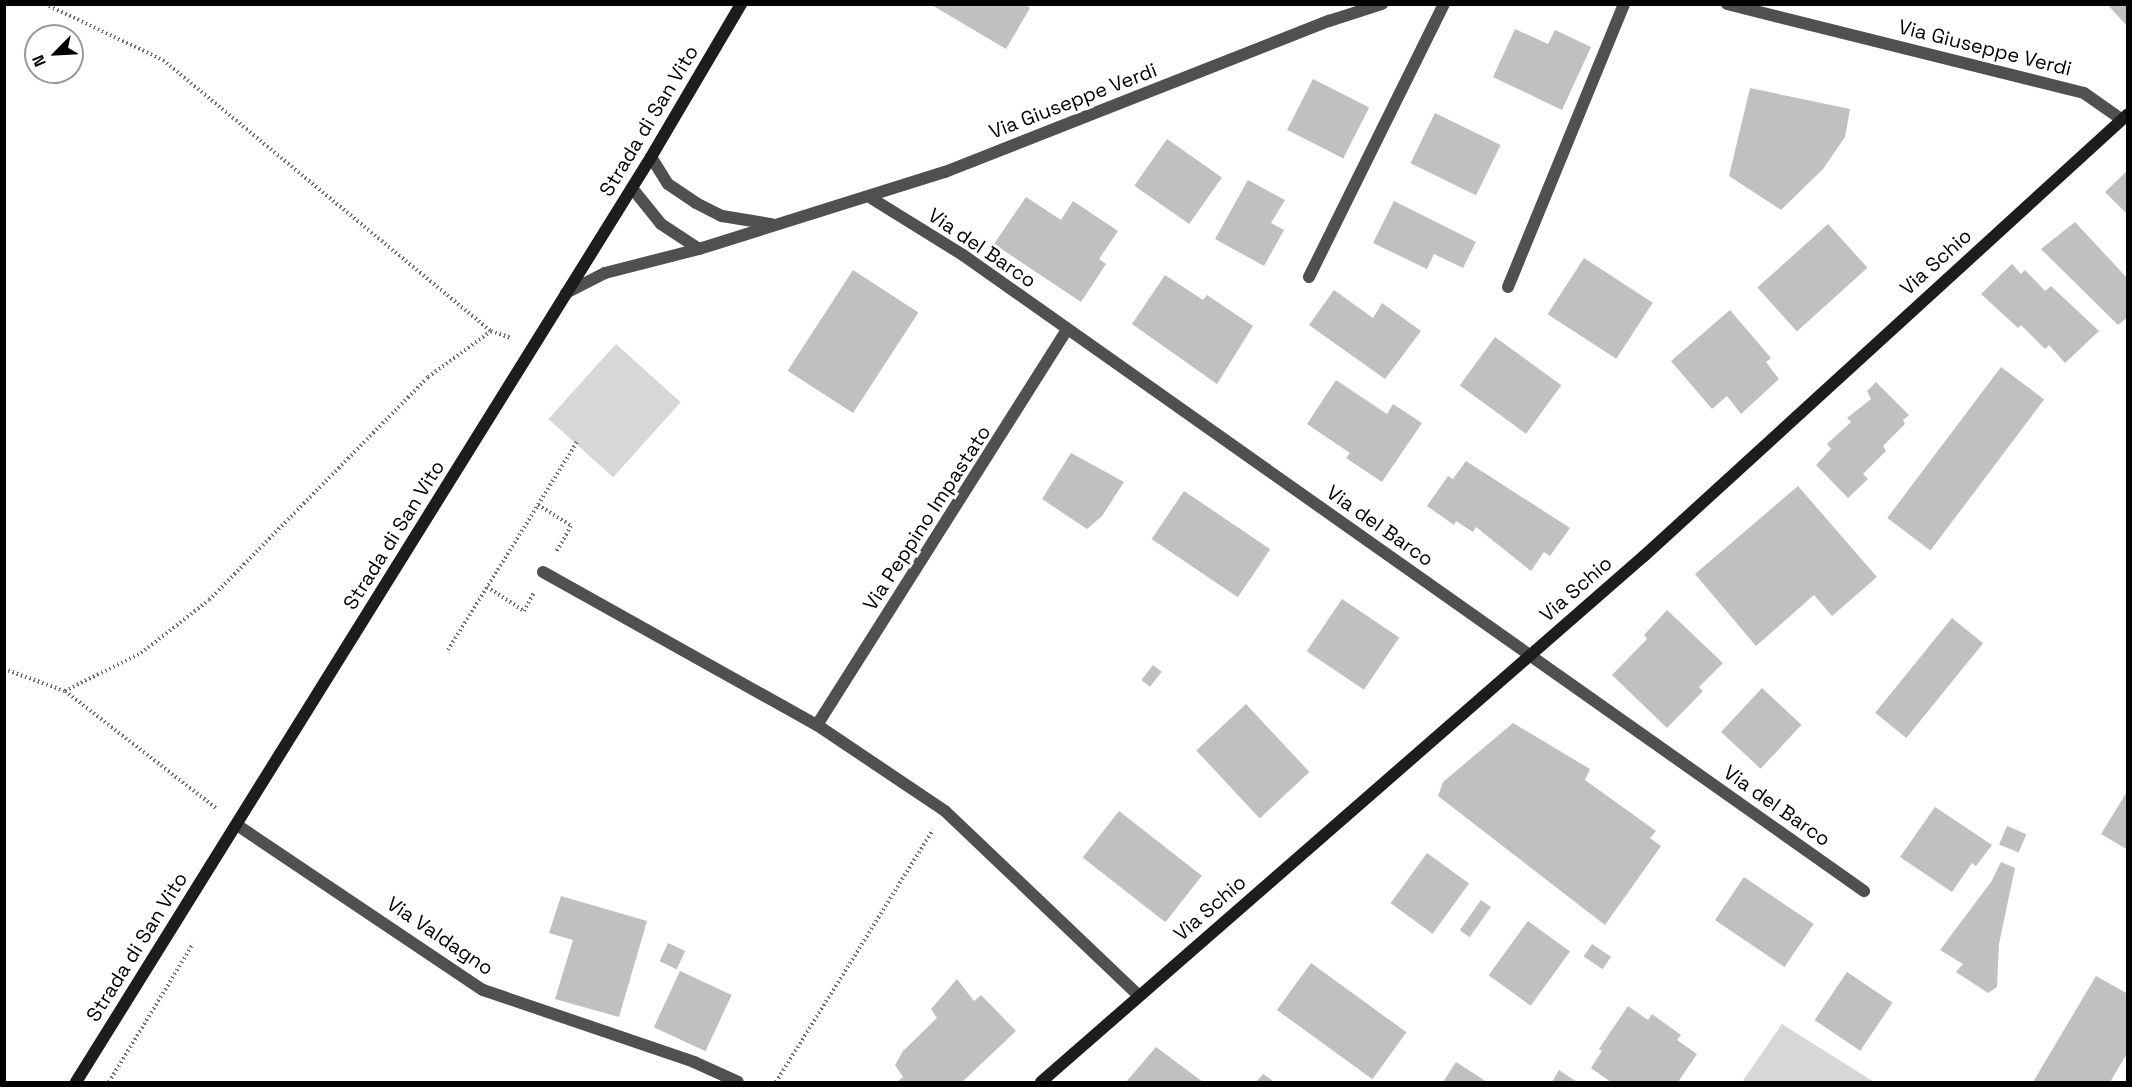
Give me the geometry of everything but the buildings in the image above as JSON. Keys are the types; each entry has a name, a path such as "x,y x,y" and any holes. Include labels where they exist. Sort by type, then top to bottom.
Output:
{"street":[{"name":"Strada di San Vito","path":"76,1083 632,189 741,4"},
{"name":"Via Giuseppe Verdi","path":"566,293 605,273 699,249 775,224 871,198 1382,4"},
{"path":"1309,277 1444,4"},
{"path":"1508,287 1624,4"},
{"name":"Via Giuseppe Verdi","path":"1727,4 2084,93 2124,116"},
{"name":"Via Schio","path":"1041,1083 1530,655 2124,116"},
{"name":"Via Giuseppe Verdi","path":"651,158 669,184 705,207 722,216 775,224"},
{"path":"632,189 662,224 699,249"},
{"name":"Via del Barco","path":"871,198 963,255 1066,331 1864,891"},
{"name":"Via Peppino Impastato","path":"817,725 1066,331"},
{"path":"543,572 817,725 945,811 1139,996"},
{"name":"Via Valdagno","path":"237,825 483,990 694,1062 738,1083"}],"path":[{"path":"45,4 163,60 491,331 428,377 209,600 141,653 65,691"},
{"path":"448,650 577,442"},
{"path":"538,505 571,526"},
{"path":"487,587 524,611"},
{"path":"4,669 65,691 237,825"},
{"path":"776,1083 945,811"},
{"path":"109,1083 195,940"}],"shaded area":[{"path":"616,344 681,402 613,477 548,419"},
{"path":"1782,1024 1874,1082 1742,1082"}]}
